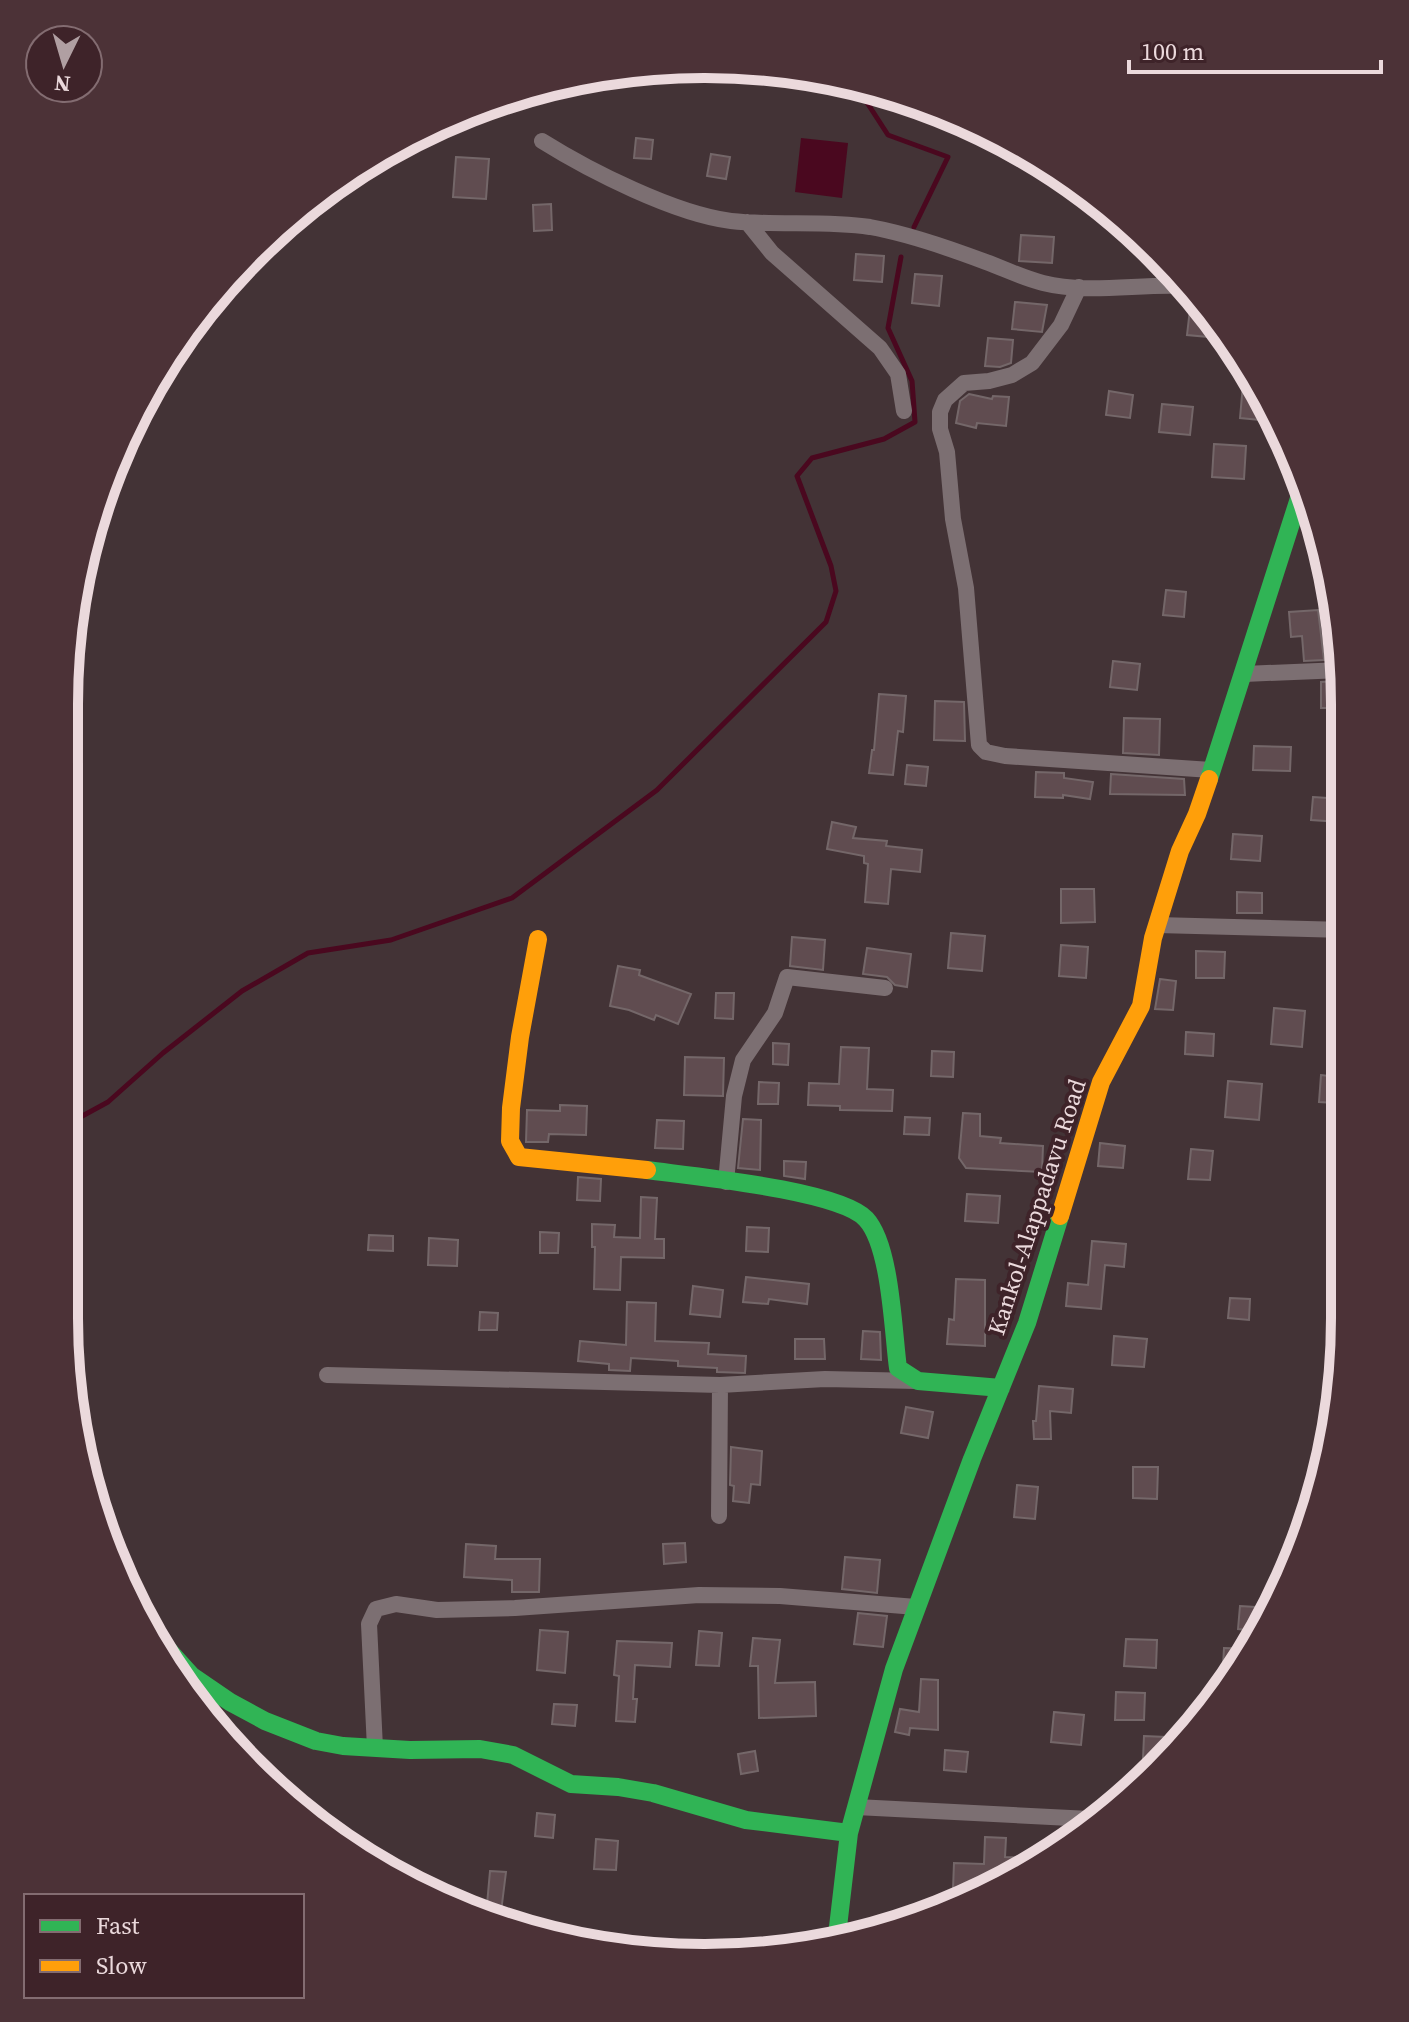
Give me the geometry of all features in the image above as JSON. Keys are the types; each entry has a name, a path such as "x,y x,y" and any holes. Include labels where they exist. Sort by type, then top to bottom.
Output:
{"street":[{"path":"542,141 622,184 696,214 747,222 823,223 871,228 946,248 1046,284 1079,287 1171,286"},
{"path":"747,222 772,253 880,348 898,374 904,411"},
{"path":"1079,287 1061,325 1032,363 1000,378 964,383 945,400 940,412 953,519 966,588 979,745 986,752 1020,758 1211,770"},
{"name":"Kankol-Alappadavu Road","path":"838,1930 849,1833 894,1669 1027,1323 1101,1082 1141,1006 1157,925 1180,851 1197,814 1298,502"},
{"path":"1244,674 1330,670"},
{"path":"1157,925 1331,930"},
{"path":"538,939 511,1108 510,1141 519,1157 636,1168 726,1182 835,1202 865,1218 890,1286 898,1368 918,1381"},
{"path":"726,1182 734,1096 743,1060 775,1013 787,977 885,988"},
{"path":"327,1375 720,1385 825,1379 918,1381 1001,1388"},
{"path":"719,1516 720,1385"},
{"path":"375,1748 369,1624 376,1609 396,1604 437,1610 515,1608 699,1595 780,1596 916,1607"},
{"path":"188,1671 230,1702 265,1721 316,1741 375,1748 480,1749 513,1755 571,1784 653,1793 746,1820 849,1833"},
{"path":"856,1807 1081,1819"}],"shaded area":[{"path":"801,138 848,143 842,198 795,192"}],"building":[{"path":"636,138 653,140 651,159 634,158"},
{"path":"711,154 730,157 726,179 707,176"},
{"path":"456,157 489,159 486,199 453,197"},
{"path":"551,204 552,230 534,231 533,205"},
{"path":"1021,235 1054,237 1052,263 1019,261"},
{"path":"856,254 884,256 882,282 854,280"},
{"path":"915,274 942,276 939,306 912,303"},
{"path":"1015,302 1047,305 1042,332 1012,329"},
{"path":"1190,309 1191,309 1212,337 1187,335"},
{"path":"988,338 1013,340 1011,363 1000,367 985,366"},
{"path":"1243,385 1262,420 1240,418"},
{"path":"1109,391 1133,395 1130,418 1106,415"},
{"path":"969,394 992,399 993,396 1009,397 1006,426 977,423 976,428 956,423 960,401"},
{"path":"1162,404 1193,407 1190,435 1159,432"},
{"path":"1214,444 1246,446 1244,479 1212,477"},
{"path":"1166,590 1186,592 1184,617 1163,615"},
{"path":"1318,610 1324,660 1304,661 1302,636 1291,637 1289,612"},
{"path":"1113,661 1140,664 1137,690 1110,687"},
{"path":"1321,682 1330,682 1331,708 1321,708"},
{"path":"879,694 906,696 903,732 898,731 893,775 869,773"},
{"path":"935,701 964,702 965,741 934,740"},
{"path":"1124,718 1160,719 1159,755 1123,753"},
{"path":"1254,746 1291,747 1290,771 1253,770"},
{"path":"907,765 928,767 926,786 905,784"},
{"path":"1036,772 1064,773 1064,778 1093,782 1090,799 1063,795 1063,798 1035,797"},
{"path":"1111,774 1184,779 1185,795 1110,794"},
{"path":"1313,797 1331,798 1331,821 1311,820"},
{"path":"832,822 856,827 853,838 887,841 886,846 922,850 920,872 891,869 888,904 865,902 868,864 864,863 864,856 827,849"},
{"path":"1233,834 1262,836 1260,861 1231,859"},
{"path":"1061,889 1094,889 1095,922 1061,923"},
{"path":"1237,892 1262,893 1262,913 1237,913"},
{"path":"951,933 985,936 982,971 948,968"},
{"path":"792,937 825,940 823,970 790,966"},
{"path":"1061,945 1088,947 1086,978 1059,976"},
{"path":"867,948 911,954 907,987 895,985 887,977 863,974"},
{"path":"1196,951 1225,952 1224,978 1196,978"},
{"path":"618,966 640,970 639,975 691,994 678,1024 656,1015 654,1020 610,1006"},
{"path":"1160,979 1176,981 1173,1010 1155,1009"},
{"path":"716,993 734,993 733,1019 715,1018"},
{"path":"1274,1008 1305,1011 1302,1047 1271,1044"},
{"path":"1186,1032 1214,1034 1213,1056 1185,1054"},
{"path":"773,1043 789,1044 788,1065 773,1064"},
{"path":"841,1047 869,1048 867,1089 893,1090 892,1111 840,1110 840,1106 808,1105 809,1083 839,1084"},
{"path":"932,1051 954,1052 953,1077 931,1076"},
{"path":"685,1057 724,1058 723,1096 684,1095"},
{"path":"1321,1075 1331,1076 1331,1103 1319,1102"},
{"path":"1228,1081 1262,1084 1259,1120 1225,1117"},
{"path":"759,1082 779,1083 778,1104 758,1104"},
{"path":"560,1105 587,1106 586,1135 549,1134 548,1142 526,1142 527,1110 560,1111"},
{"path":"963,1113 980,1114 980,1136 1001,1138 1000,1143 1043,1146 1042,1172 966,1168 959,1158"},
{"path":"905,1117 930,1118 929,1135 904,1134"},
{"path":"743,1119 761,1120 760,1170 738,1168"},
{"path":"657,1120 684,1121 683,1149 655,1148"},
{"path":"1100,1143 1125,1146 1123,1168 1098,1166"},
{"path":"1191,1149 1213,1151 1210,1180 1188,1179"},
{"path":"784,1161 806,1162 805,1179 784,1176"},
{"path":"578,1177 601,1179 600,1201 577,1200"},
{"path":"967,1194 1000,1196 998,1223 965,1221"},
{"path":"641,1197 657,1198 655,1239 664,1239 664,1258 621,1257 620,1290 594,1289 592,1224 615,1225 614,1237 640,1238"},
{"path":"747,1227 769,1228 768,1252 746,1251"},
{"path":"540,1232 559,1233 558,1253 540,1253"},
{"path":"369,1235 393,1236 393,1251 368,1250"},
{"path":"429,1238 458,1240 457,1266 428,1265"},
{"path":"1092,1241 1126,1244 1124,1267 1105,1265 1101,1309 1066,1306 1068,1283 1088,1285"},
{"path":"746,1277 809,1284 807,1304 769,1299 768,1304 743,1302"},
{"path":"956,1279 985,1280 985,1346 947,1344 949,1319 954,1320"},
{"path":"693,1286 723,1290 720,1317 690,1314"},
{"path":"1230,1298 1250,1299 1249,1320 1228,1318"},
{"path":"627,1302 656,1303 655,1341 709,1343 708,1354 746,1356 745,1373 678,1366 678,1361 631,1358 630,1371 609,1370 609,1364 578,1361 580,1341 626,1345"},
{"path":"480,1312 498,1313 497,1330 479,1330"},
{"path":"863,1331 880,1332 881,1360 861,1359"},
{"path":"1114,1336 1147,1339 1144,1367 1112,1365"},
{"path":"795,1339 824,1339 825,1359 795,1359"},
{"path":"1039,1386 1073,1389 1071,1413 1050,1411 1051,1439 1034,1439 1033,1421 1036,1421"},
{"path":"906,1407 933,1412 928,1438 901,1433"},
{"path":"731,1447 762,1451 760,1485 751,1484 749,1503 733,1501 734,1486 730,1485"},
{"path":"1133,1467 1158,1467 1157,1499 1133,1498"},
{"path":"1017,1485 1038,1487 1035,1519 1014,1517"},
{"path":"685,1543 686,1562 664,1564 663,1544"},
{"path":"466,1544 496,1546 495,1559 540,1559 539,1592 512,1592 512,1580 464,1577"},
{"path":"845,1557 880,1560 877,1593 842,1589"},
{"path":"1240,1606 1260,1607 1248,1630 1238,1629"},
{"path":"858,1613 887,1616 883,1647 854,1644"},
{"path":"540,1630 568,1632 565,1673 537,1670"},
{"path":"699,1631 722,1633 719,1666 696,1665"},
{"path":"753,1638 780,1640 775,1683 815,1682 816,1716 759,1718 758,1666 750,1666"},
{"path":"1126,1639 1157,1640 1156,1668 1124,1666"},
{"path":"617,1641 672,1643 670,1667 635,1665 635,1722 616,1721 619,1676 614,1675"},
{"path":"1224,1648 1236,1648 1225,1666"},
{"path":"921,1679 938,1680 938,1730 910,1728 909,1735 895,1732 900,1709 919,1712"},
{"path":"1116,1692 1145,1693 1144,1720 1115,1720"},
{"path":"554,1704 577,1705 575,1726 552,1724"},
{"path":"1054,1712 1084,1715 1081,1745 1051,1742"},
{"path":"1144,1736 1166,1737 1166,1742 1143,1766"},
{"path":"945,1750 968,1752 966,1772 944,1770"},
{"path":"755,1751 758,1771 741,1774 738,1754"},
{"path":"537,1813 555,1815 553,1838 535,1836"},
{"path":"985,1837 1006,1838 1005,1857 1022,1858 982,1879 953,1889 954,1863 984,1864"},
{"path":"596,1839 618,1841 616,1870 594,1869"},
{"path":"490,1871 506,1872 501,1910 487,1905"}],"waterway":[{"path":"864,98 888,135 948,157 914,227"},
{"path":"78,1118 108,1102 163,1053 242,991 308,953 391,940 512,898 657,790 826,622 836,591 831,566 797,476 812,458 884,439 915,422 912,381 888,328 901,257"}],"traffic: fast":[{"path":"1209,779 1298,502"},
{"path":"647,1170 796,1192 851,1209 866,1219 881,1249 890,1290 898,1368 918,1381 1001,1388"},
{"path":"838,1930 849,1833 894,1669 972,1459 1027,1323 1060,1216"},
{"path":"188,1671 230,1702 265,1721 316,1741 343,1746 410,1750 480,1749 513,1755 571,1784 653,1793 746,1820 849,1833"}],"traffic: slow":[{"path":"1060,1216 1101,1082 1141,1006 1153,938 1180,851 1209,779"},
{"path":"538,939 520,1037 510,1141 519,1157 647,1170"}]}
